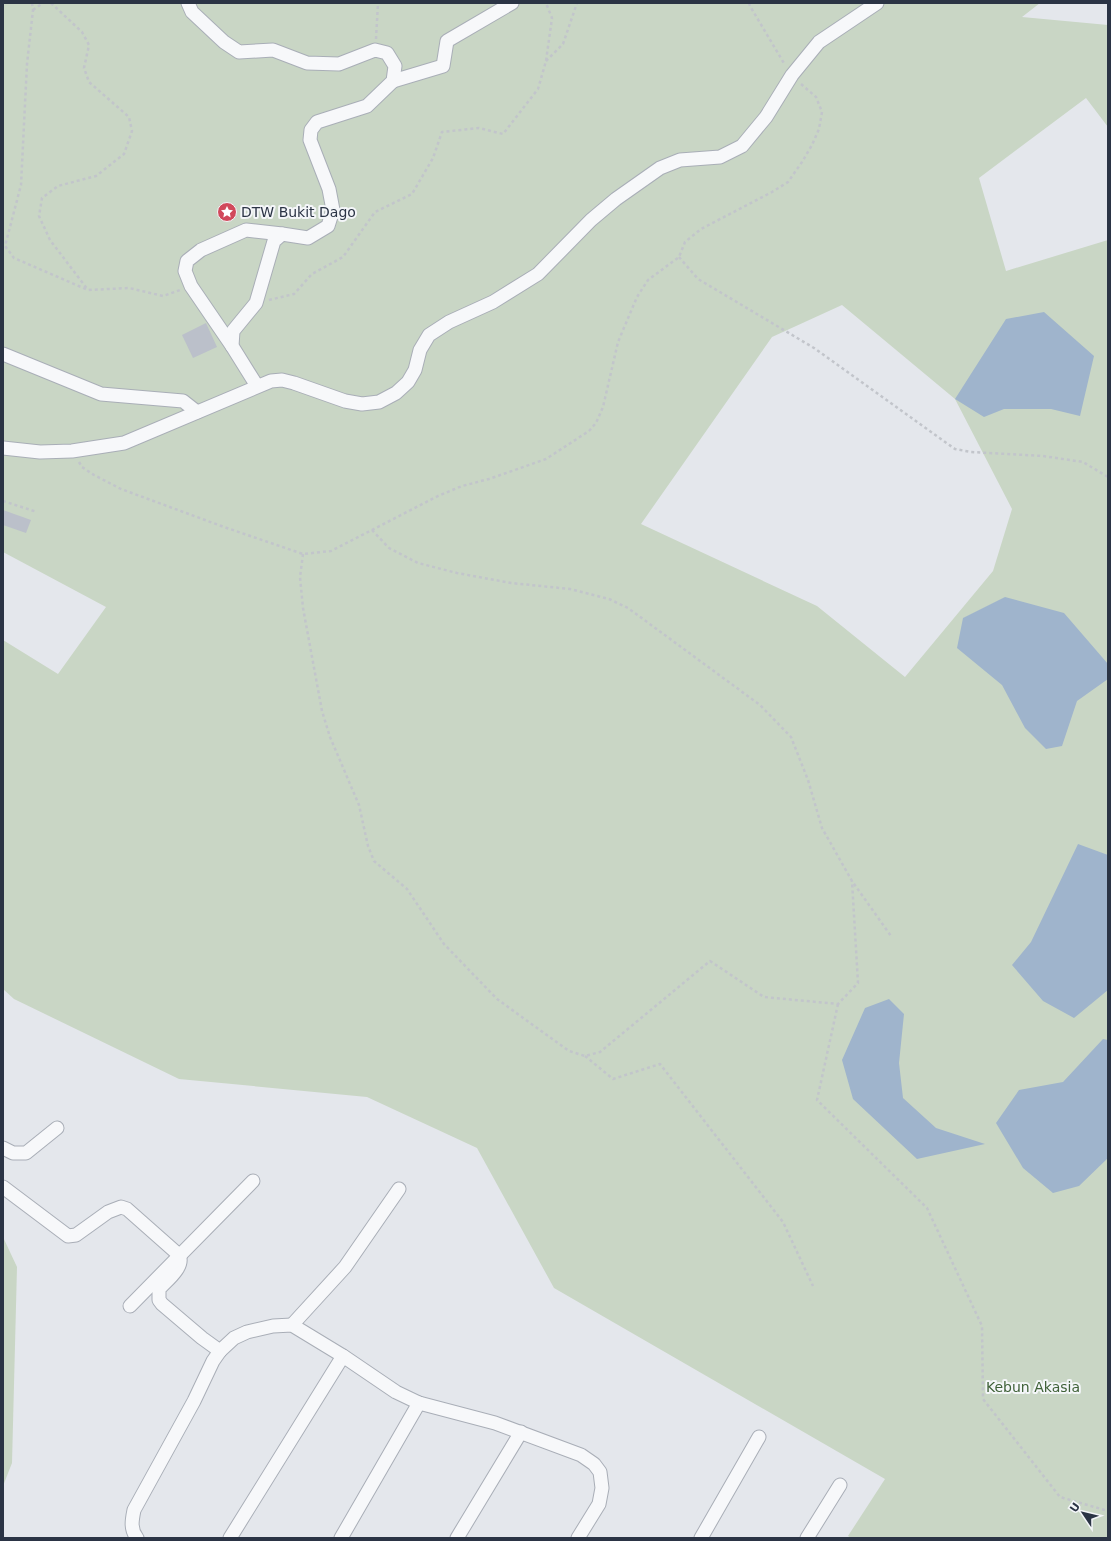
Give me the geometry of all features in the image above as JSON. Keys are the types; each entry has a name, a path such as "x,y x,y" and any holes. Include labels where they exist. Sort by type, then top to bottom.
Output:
{"street":[{"path":"188,3 192,12 224,42 239,52 273,50 307,63 339,64 375,50 387,52 394,66 393,80"},
{"path":"257,386 191,286 185,270 187,261 201,250 246,230 308,238 328,226 333,210 329,189 310,140 311,130 317,122 367,106 393,80 442,66 447,41 512,3"},
{"path":"3,448 40,452 72,451 124,443 271,381 282,380 294,383 345,401 362,404 379,402 396,394 408,382 415,370 420,350 429,335 449,322 493,302 538,274 591,220 616,199 660,168 680,160 720,157 742,146 766,117 792,75 819,42 877,3"},
{"path":"232,346 233,331 256,303 274,241 282,234"},
{"path":"3,354 101,394 184,401 197,412"},
{"path":"3,1148 13,1153 26,1153 57,1128"},
{"path":"130,1306 253,1181"},
{"path":"3,1187 68,1236 76,1236 108,1212 121,1207 127,1209 179,1255 181,1260 180,1265 159,1289 162,1304 202,1338 220,1351"},
{"path":"292,1325 345,1267 399,1189"},
{"path":"135,1537 131,1523 134,1510 194,1402 213,1361 220,1351 234,1338 247,1332 273,1326 292,1325 343,1356 396,1392 419,1403 495,1423 521,1432 581,1455 594,1464 600,1472 602,1488 599,1504 578,1538"},
{"path":"230,1538 343,1356"},
{"path":"341,1538 419,1403"},
{"path":"458,1538 521,1432"},
{"path":"701,1538 758,1437"},
{"path":"807,1538 840,1486"}],"path":[{"path":"32,3 33,10 27,64 21,185 5,246 14,258 88,290 129,288 163,296 191,286"},
{"path":"33,10 43,3"},
{"path":"51,3 82,32 89,46 84,68 89,82 129,117 132,131 124,154 96,176 58,186 42,198 39,216 47,234 88,290"},
{"path":"375,50 378,3"},
{"path":"256,303 294,294 312,274 343,257 375,212 412,194 433,158 442,132 479,128 503,134 538,89 546,61 552,18 546,3"},
{"path":"546,61 563,44 577,3"},
{"path":"72,451 82,467 121,488 224,527 303,554 331,551 450,491 546,459 589,431 596,423 603,407 618,342 637,297 648,280 679,256 685,242 701,229 788,182 812,145 819,129 822,112 816,97 792,75 749,3"},
{"path":"679,256 698,279 814,348 956,449 971,452 1043,456 1083,462 1108,477"},
{"path":"3,501 38,512"},
{"path":"372,530 389,548 418,563 457,573 511,583 570,589 609,599 628,608 760,705 791,737 808,780 822,828 852,881 891,936"},
{"path":"303,554 300,578 303,608 322,711 330,737 359,805 368,846 374,861 407,889 444,944 497,999 569,1051 585,1056 613,1079 660,1064 783,1222 814,1286"},
{"path":"852,881 858,983 838,1004 817,1100 927,1208 982,1326 983,1399 1060,1497 1108,1512"},
{"path":"585,1056 600,1052 710,961 764,997 838,1004"}],"green space":[{"name":"Kebun Akasia","path":"3,3 1040,3 1022,17 1108,25 1108,127 1086,98 979,178 1006,271 1108,240 1108,1538 851,1538 848,1536 885,1479 554,1288 477,1148 367,1097 179,1079 14,999 3,989 3,640 58,674 106,607 3,552","holes":["842,305 955,399 1012,509 993,571 905,677 817,606 641,524 772,337"]},
{"path":"3,1237 17,1267 12,1463 3,1486"}],"water":[{"path":"1044,312 1094,356 1080,416 1051,409 1004,409 984,417 955,399 1006,319"},
{"path":"1005,597 1064,613 1108,664 1108,679 1077,701 1062,746 1046,749 1025,728 1002,685 957,648 963,618"},
{"path":"1078,844 1108,855 1108,990 1074,1018 1043,1001 1012,965 1031,942"},
{"path":"889,999 904,1014 899,1063 903,1098 936,1128 985,1144 917,1159 853,1099 842,1060 865,1008"},
{"path":"1103,1039 1108,1040 1108,1158 1079,1186 1053,1193 1023,1168 996,1123 1019,1090 1063,1082"}],"building":[{"path":"206,323 217,347 193,358 182,335"},
{"path":"3,510 31,520 26,533 3,525"}],"place":[{"name":"DTW Bukit Dago","path":"227,212"}]}
